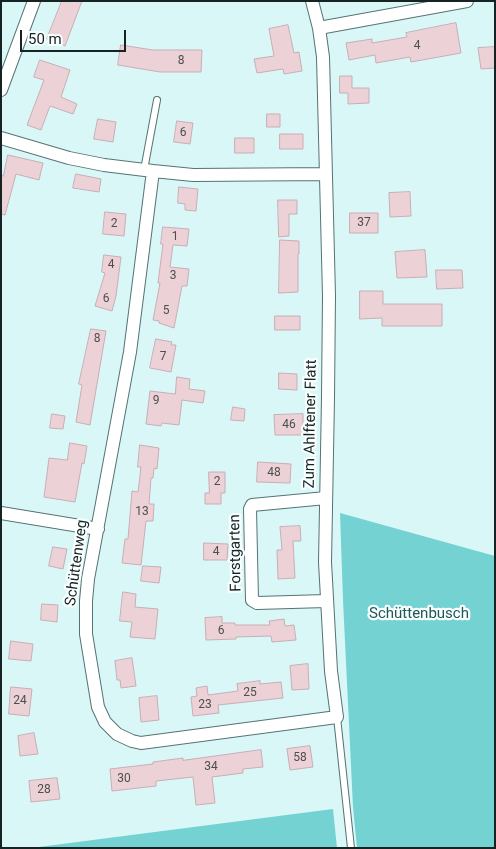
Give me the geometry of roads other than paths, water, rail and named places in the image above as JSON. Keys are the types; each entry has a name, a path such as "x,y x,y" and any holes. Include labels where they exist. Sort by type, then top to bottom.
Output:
{"street":[{"path":"1,90 34,1"},
{"name":"Zum Ahlftener Flatt","path":"312,1 319,28 323,57 329,296 325,562 331,671 337,717"},
{"path":"319,28 467,1"},
{"path":"1,138 68,158 104,165 193,175 326,174"},
{"name":"Schüttenweg","path":"149,170 130,352 88,579 86,634 98,707 105,722 117,734 141,743 337,717"},
{"name":"Forstgarten","path":"326,498 252,505 250,509 252,600 257,603 326,601"},
{"path":"1,513 98,529"}],"lane":[{"path":"149,170 157,100"},
{"name":"Zum Ahlftener Flatt","path":"337,717 351,848"}],"park label":[{"name":"Schüttenbusch","path":"419,614"}]}
